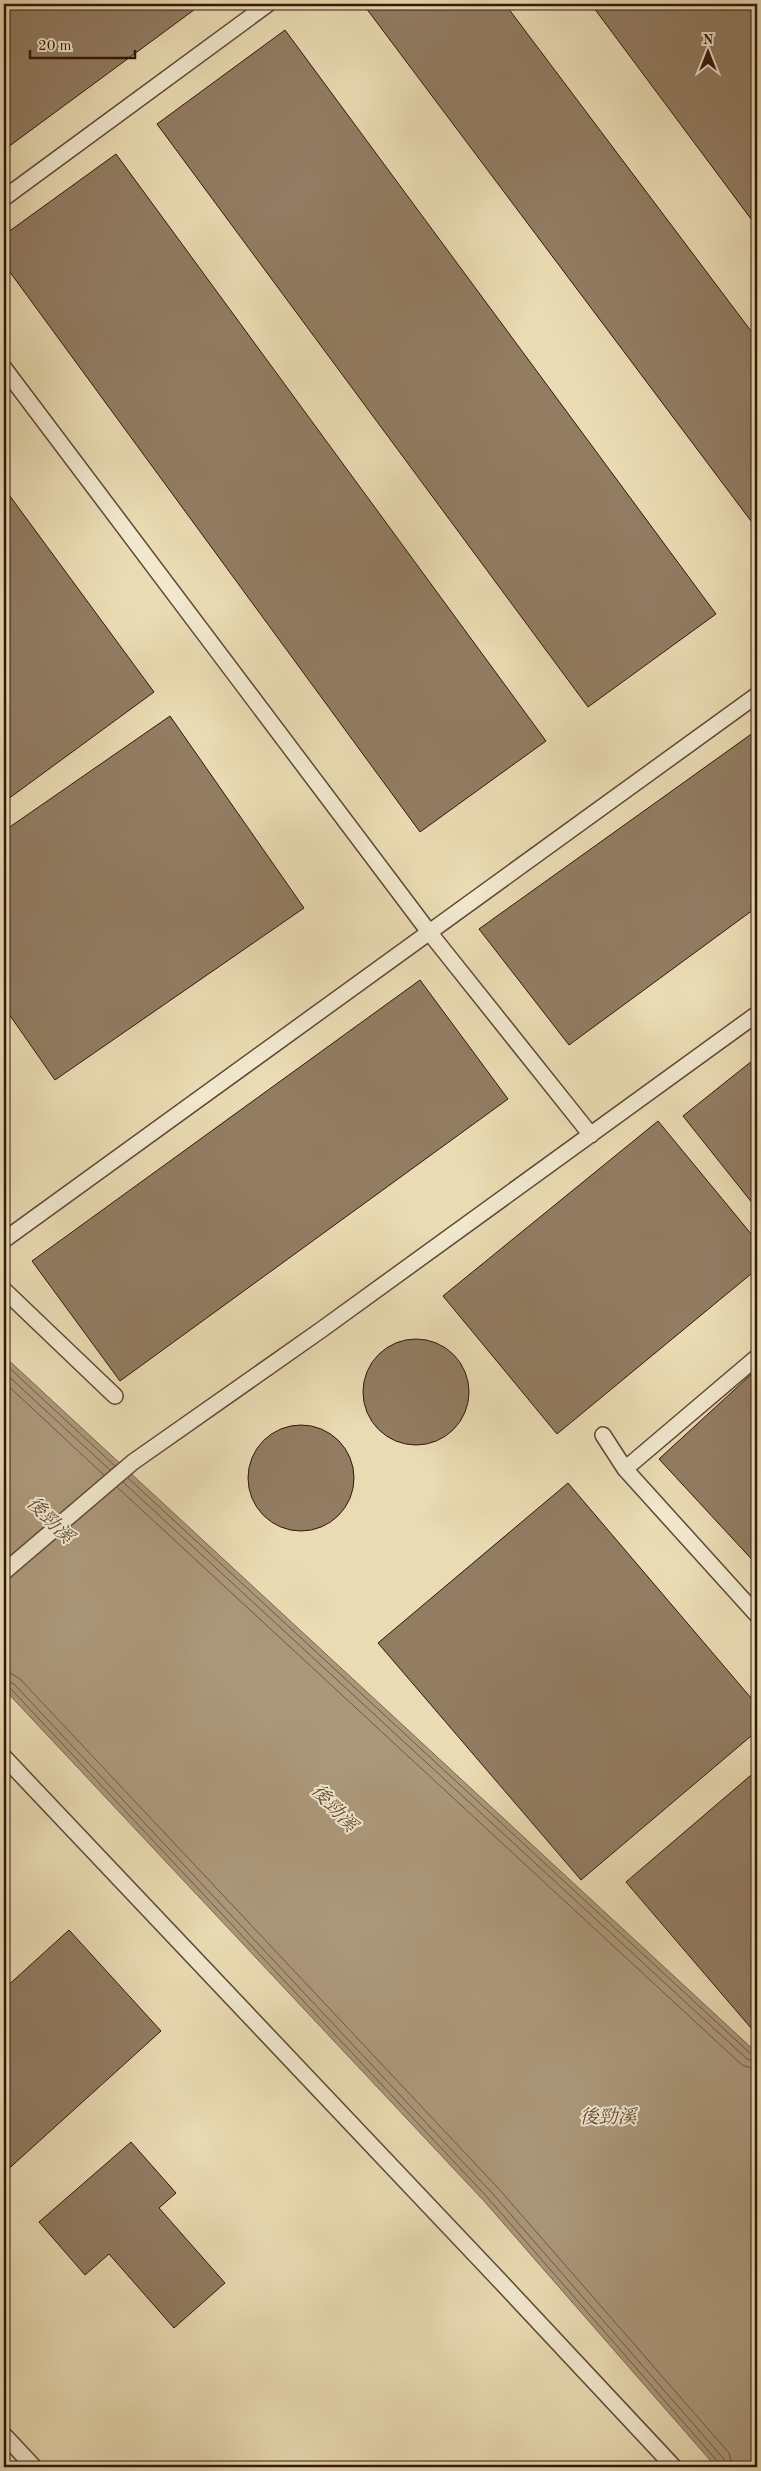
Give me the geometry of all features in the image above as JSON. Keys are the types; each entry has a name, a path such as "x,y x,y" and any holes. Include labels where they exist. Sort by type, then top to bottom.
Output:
{"lane":[{"path":"4,198 268,4"},
{"path":"4,368 429,932 592,1135"},
{"path":"4,1240 757,695"},
{"path":"4,1572 133,1462 321,1330 757,1014"},
{"path":"4,1290 116,1396"},
{"path":"624,1469 757,1357"},
{"path":"603,1435 624,1469 757,1615"},
{"path":"4,1757 502,2282 674,2467"},
{"path":"4,2435 34,2467"}],"water":[{"name":"後勁溪","path":"4,1356 757,2053 757,2467 716,2467 484,2201 4,1689"}],"building":[{"path":"4,4 202,4 4,150"},
{"path":"363,4 505,4 757,339 757,529"},
{"path":"591,4 757,4 757,227"},
{"path":"285,30 716,614 588,707 157,124"},
{"path":"116,154 546,741 420,832 4,264 4,235"},
{"path":"4,488 154,692 4,802"},
{"path":"170,716 304,908 55,1080 4,1007 4,831"},
{"path":"757,730 757,907 569,1045 479,929"},
{"path":"420,980 508,1099 120,1381 32,1261"},
{"path":"757,1057 757,1209 683,1116"},
{"path":"658,1121 757,1241 757,1269 557,1434 443,1296"},
{"path":"416,1339 436,1343 453,1355 465,1372 469,1392 465,1412 453,1429 436,1441 416,1445 396,1441 379,1429 367,1412 363,1392 367,1372 379,1355 396,1343"},
{"path":"757,1369 757,1565 659,1459"},
{"path":"301,1425 321,1429 338,1441 350,1458 354,1478 350,1498 338,1515 321,1527 301,1531 281,1527 264,1515 252,1498 248,1478 252,1458 264,1441 281,1429"},
{"path":"568,1483 757,1705 757,1731 581,1880 378,1643"},
{"path":"757,1770 757,2035 626,1882"},
{"path":"69,1930 161,2031 4,2173 4,1989"},
{"path":"131,2142 176,2193 159,2208 225,2283 174,2328 109,2254 85,2275 39,2222"}],"waterway":[{"path":"4,2463 8,2467"}]}
